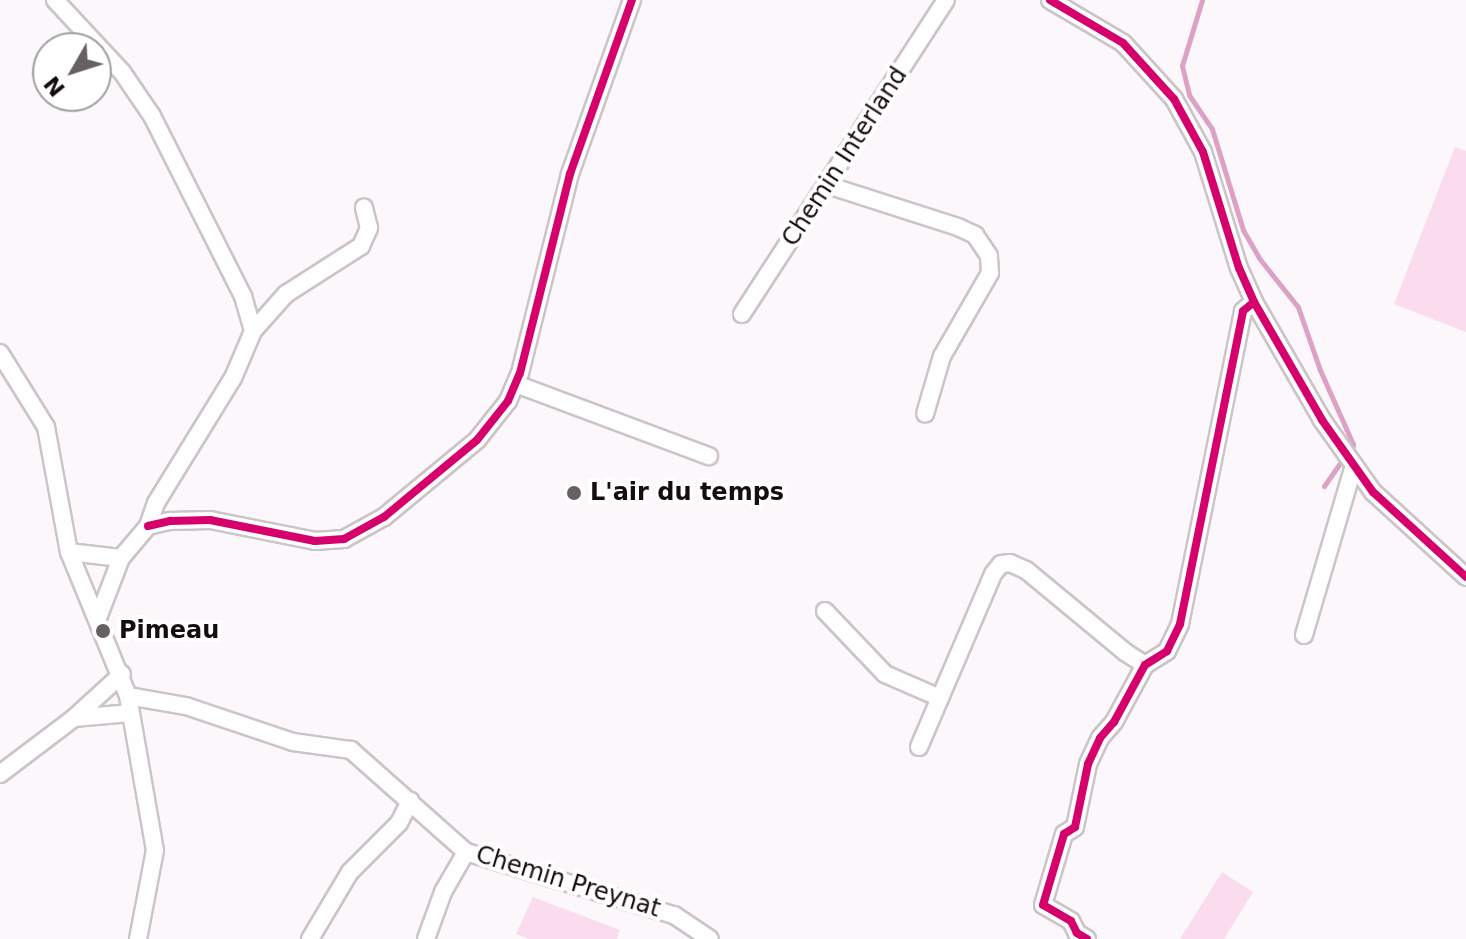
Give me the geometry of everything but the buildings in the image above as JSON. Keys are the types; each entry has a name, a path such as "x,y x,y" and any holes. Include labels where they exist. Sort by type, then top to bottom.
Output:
{"street":[{"path":"55,0 122,72 152,116 243,296 253,331"},
{"path":"148,526 170,521 210,520 315,541 344,539 384,517 477,440 508,401 516,384 570,174 632,0"},
{"name":"Chemin Interland","path":"742,314 946,0"},
{"path":"1050,0 1123,43 1174,99 1203,152 1239,268 1254,302 1322,420 1373,492 1466,577"},
{"path":"827,185 958,227 975,235 989,256 990,273 968,306 942,356 925,414"},
{"path":"98,618 121,558 148,526 156,503 233,378 253,331 277,302 361,246 369,228 364,208"},
{"path":"243,296 277,302"},
{"path":"1087,939 1077,933 1071,921 1043,905 1064,834 1075,827 1088,764 1145,665 1167,651 1180,624 1243,311 1254,302"},
{"path":"0,353 46,427 69,552 122,674 128,696 155,850 138,939"},
{"path":"516,384 709,456"},
{"path":"1304,635 1354,465"},
{"path":"69,552 121,558"},
{"path":"919,747 993,574 1001,564 1010,563 1026,570 1145,665"},
{"path":"825,611 885,674 940,698"},
{"path":"0,774 74,718 122,674"},
{"name":"Chemin Preynat","path":"128,696 186,706 293,742 351,750 466,852 674,915 710,939"},
{"path":"74,718 131,713"},
{"path":"310,939 350,872 399,823 410,801"},
{"path":"426,939 443,892 466,852"}],"shaded area":[{"path":"1455,147 1466,151 1466,332 1394,304"},
{"path":"1222,872 1253,892 1224,939 1180,939"},
{"path":"533,897 620,930 617,939 529,939 516,934"}],"waterway":[{"path":"1202,0 1182,66 1189,95 1212,129 1243,230 1259,258 1298,307 1320,370 1353,444 1352,451"},
{"path":"1324,486 1341,462"}],"cycle path":[{"path":"148,526 170,521 210,520 315,541 344,539 384,517 477,440 508,401 520,373 570,174 632,0"},
{"path":"1050,0 1123,43 1174,99 1203,152 1239,268 1254,302 1322,420 1373,492 1466,577"},
{"path":"1087,939 1077,933 1071,921 1043,905 1064,834 1075,827 1088,764 1100,738 1114,722 1145,665 1167,651 1180,624 1243,311 1254,302"}],"place":[{"name":"L'air du temps","path":"574,493"},
{"name":"Pimeau","path":"103,631"}]}
